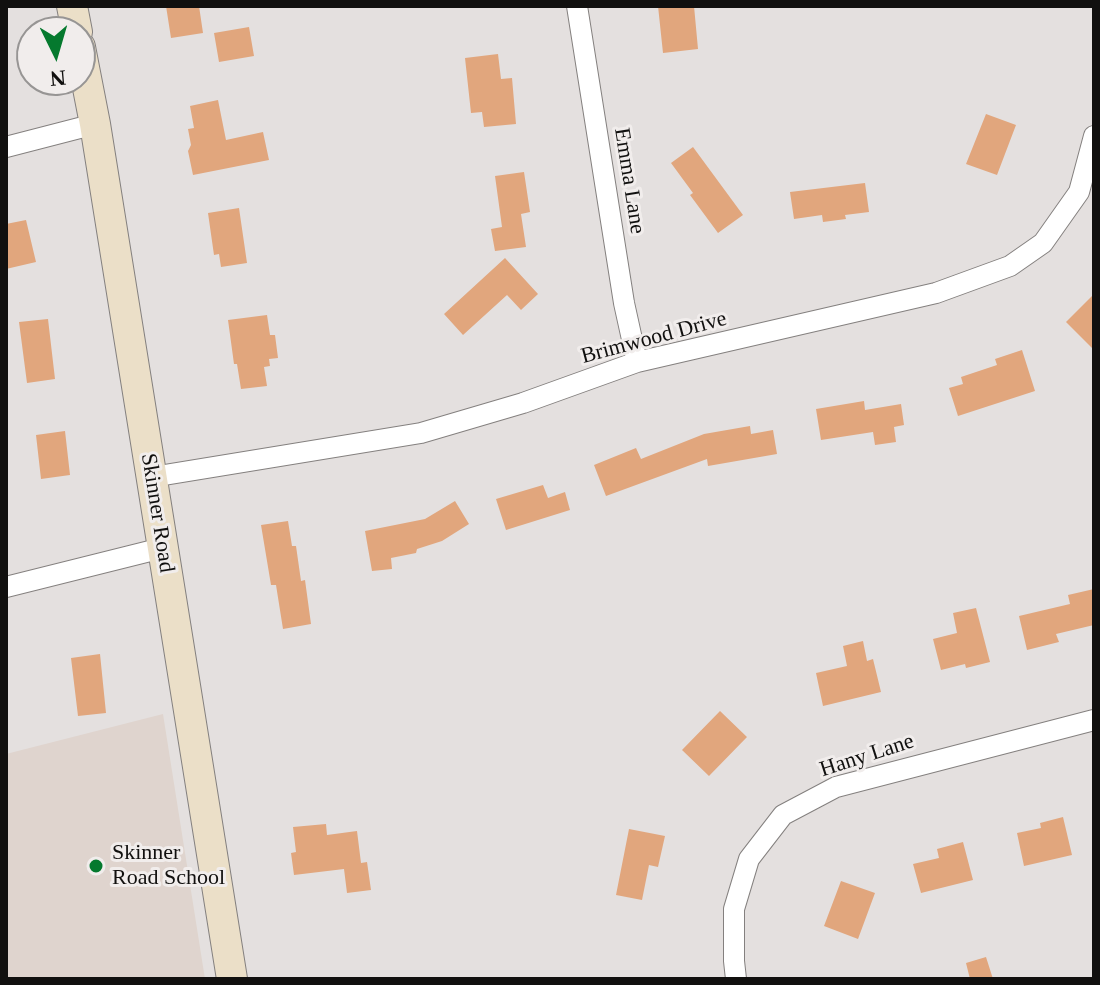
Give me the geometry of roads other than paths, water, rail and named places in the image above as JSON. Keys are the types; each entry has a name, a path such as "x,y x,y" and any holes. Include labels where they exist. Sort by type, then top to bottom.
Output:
{"street":[{"name":"Emma Lane","path":"577,6 637,362"},
{"name":"Skinner Road","path":"90,96 232,979"},
{"path":"6,147 95,124"},
{"name":"Brimwood Drive","path":"152,477 421,433 523,403 637,362 936,293 1010,266 1043,243 1079,192 1094,136"},
{"path":"6,587 162,548"},
{"name":"Hany Lane","path":"736,979 734,909 749,859 783,815 836,787 1094,720"}],"place":[{"name":"Skinner Road School","path":"96,866"}]}
